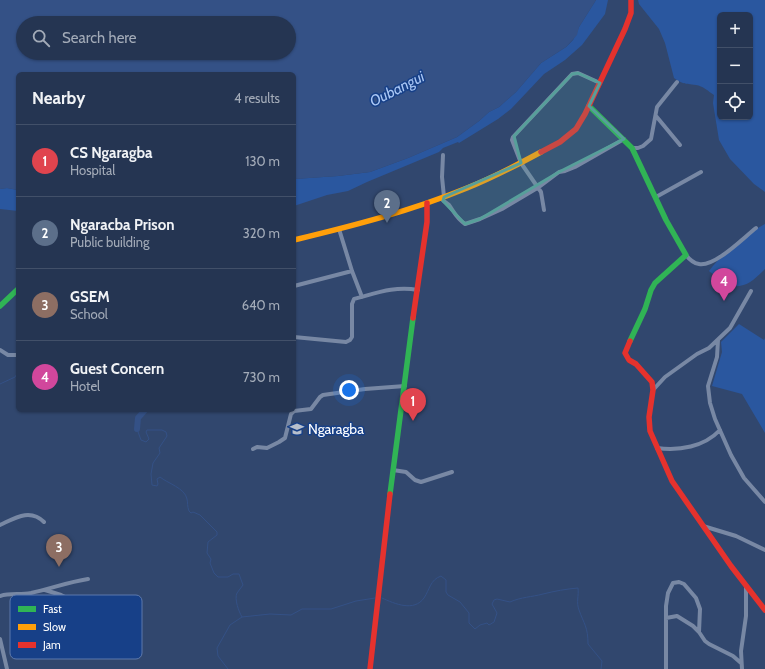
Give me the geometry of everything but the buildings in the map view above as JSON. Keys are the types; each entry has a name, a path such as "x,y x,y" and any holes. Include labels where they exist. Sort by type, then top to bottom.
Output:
{"street":[{"path":"296,240 339,229 443,198 467,188 560,142 581,122 589,106 625,29 631,13 630,0"},
{"path":"544,210 543,197 521,162 512,140 514,136 572,74 578,73 600,83"},
{"path":"632,148 643,146 651,139 657,107 678,82"},
{"path":"589,106 632,148 666,220 686,255 692,261 699,264 716,260 756,228"},
{"path":"656,116 680,145"},
{"path":"443,155 443,201 448,204 457,217 465,224 502,209 559,172 566,171 624,139"},
{"path":"656,197 701,172"},
{"path":"370,669 393,470 427,222 427,203"},
{"path":"339,229 362,297"},
{"path":"686,255 656,283 651,290 645,309 625,353 629,360 636,364 652,382 653,390 649,417 650,431 656,448 672,481 702,526 746,587 765,610"},
{"path":"296,285 352,271"},
{"path":"296,336 346,342 352,337 352,304 354,299 385,290 405,288 418,290"},
{"path":"0,306 16,291"},
{"path":"653,390 670,373 696,354 709,348 730,328 751,291"},
{"path":"718,340 717,356 708,386 710,403 731,456 744,478 765,502"},
{"path":"0,350 8,355 16,354"},
{"path":"296,411 311,409 323,395 365,389 405,386"},
{"path":"253,449 256,447 267,448 284,438 290,414 293,412"},
{"path":"656,448 665,449 694,446 720,430"},
{"path":"393,470 406,472 415,480 420,482 452,472"},
{"path":"0,525 12,519 29,514 40,518 44,522"},
{"path":"702,526 736,536 765,550"},
{"path":"0,596 5,594 21,595 74,581 88,579"},
{"path":"666,669 666,618 668,593 673,583 679,582 684,584 696,598 700,609 699,632"},
{"path":"44,590 61,595 61,585"},
{"path":"742,669 741,651 746,616 746,587"},
{"path":"666,618 677,616 693,626 709,644 733,656 741,663"},
{"path":"0,639 7,669"},
{"path":"733,656 741,651"}],"highlighted area":[{"path":"578,73 600,83 589,106 624,139 559,172 480,219 465,224 443,201 444,197 521,163 514,136 572,74"}],"shaded area":[{"path":"596,0 608,0 605,14 582,45 565,60 544,74 511,109 498,119 459,143 458,142 443,148 439,152 348,191 327,195 296,205 296,179 370,172 457,137 489,112 499,107 516,92 541,63 566,47 573,40 579,27"},
{"path":"638,0 765,0 765,192 754,184 730,159 719,140 713,103 714,95 701,86 682,83 674,78 665,43 659,29 639,4"},
{"path":"7,188 16,190 16,211 0,209 0,189"},
{"path":"765,224 765,269 757,277 744,285 738,286 731,285 717,278 709,271 735,244"},
{"path":"739,324 764,340 765,338 765,433 742,394 712,386 722,352 721,342"}],"water":[{"name":"Oubangui","path":"0,0 596,0 579,27 577,35 566,47 541,63 516,92 499,107 489,112 457,137 370,172 338,176 296,179 296,72 16,72 16,190 7,188 0,189"}],"waterway":[{"path":"0,384 16,375"},
{"path":"137,429 138,418 143,412"},
{"path":"137,429 141,440 146,442 149,439 146,432 147,430 162,430 166,432 167,436 159,448 160,453 153,463 151,474 152,485 157,486 157,479 160,477 179,489 186,495 189,511 200,515 217,532 217,535 208,542 207,553 211,559 210,563 214,573 218,577 228,577 233,574 239,574 243,585 237,593 236,602 242,617 270,614 291,615 302,609 331,609 356,601 375,598"},
{"path":"382,598 404,606 415,605 424,598 431,585 441,576 446,580 446,592 448,595 460,602 469,613 469,623 475,629 480,625 487,623 489,625 494,622 497,613 492,604 494,600 497,599 510,602 522,598 578,588 578,607 586,629 588,644 602,661 601,669"},
{"path":"228,669 218,656 217,648 230,625 242,617"}],"traffic: fast":[{"path":"589,106 632,148 666,220 686,255 655,283 630,341"},
{"path":"0,306 16,291"},
{"path":"390,494 413,318"}],"traffic: slow":[{"path":"296,240 424,204 495,176 541,152"}],"traffic: jam":[{"path":"541,152 560,142 576,129 585,114 625,29 631,13 631,0"},
{"path":"413,318 427,222 427,203"},
{"path":"630,341 625,353 629,360 636,364 652,382 653,390 649,417 650,431 672,481 731,566 765,610"},
{"path":"370,669 390,494"}],"place":[{"name":"Ngaracba Prison","path":"387,223"},
{"name":"Guest Concern","path":"724,301"},
{"name":"CS Ngaragba","path":"413,421"},
{"name":"Ngaragba","path":"297,429"},
{"name":"GSEM","path":"59,567"}]}
